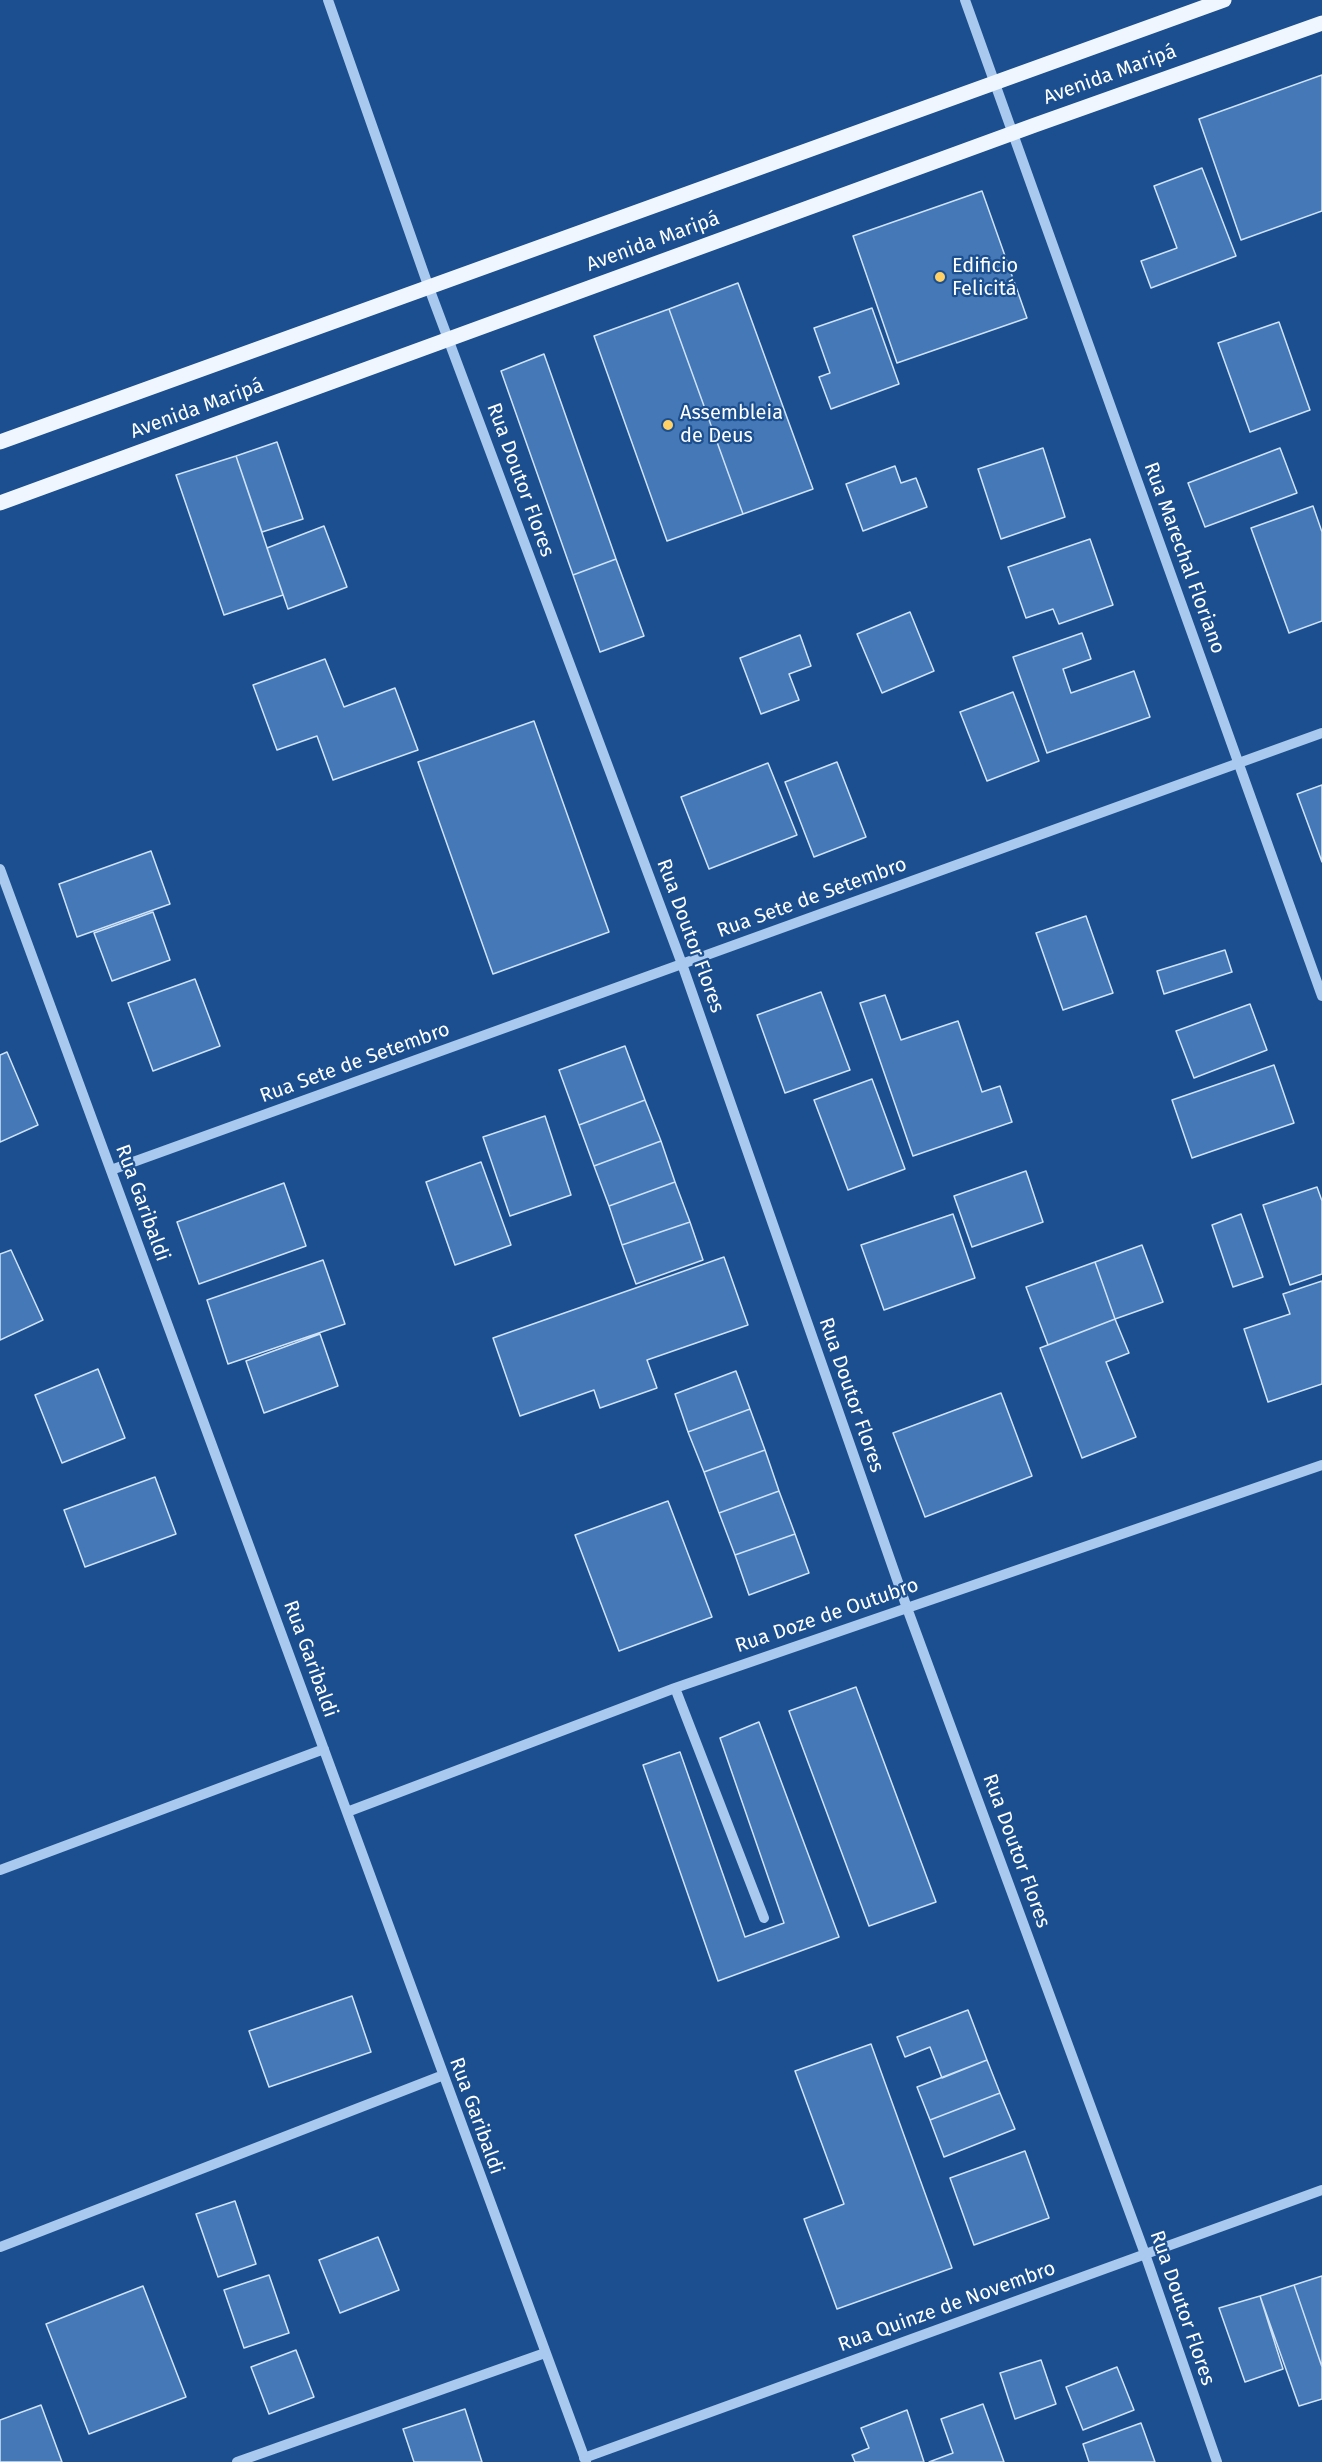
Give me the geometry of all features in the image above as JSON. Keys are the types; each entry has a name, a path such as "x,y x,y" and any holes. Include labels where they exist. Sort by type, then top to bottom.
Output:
{"main road":[{"name":"Avenida Maripá","path":"0,442 1224,0"},
{"name":"Avenida Maripá","path":"0,503 1322,22"}],"street":[{"path":"328,0 429,288"},
{"path":"965,0 994,84"},
{"name":"Rua Marechal Floriano","path":"994,84 1322,996"},
{"name":"Rua Doutor Flores","path":"429,288 682,964 907,1608 1145,2254 1217,2462"},
{"name":"Rua Sete de Setembro","path":"111,1170 1322,733"},
{"name":"Rua Garibaldi","path":"0,870 324,1749 441,2076 585,2460"},
{"name":"Rua Doze de Outubro","path":"346,1812 675,1688 1322,1465"},
{"path":"675,1688 764,1918"},
{"path":"0,1870 324,1749"},
{"path":"0,2247 441,2076"},
{"name":"Rua Quinze de Novembro","path":"585,2460 1322,2190"},
{"path":"237,2462 545,2353"}],"building":[{"path":"1322,75 1322,211 1241,240 1199,119"},
{"path":"1202,168 1236,256 1151,288 1141,261 1177,248 1154,186"},
{"name":"Edificio Felicitá","path":"982,191 1027,318 897,363 853,236"},
{"path":"738,283 813,489 743,514 669,309"},
{"path":"872,308 899,384 831,409 819,377 830,373 814,328"},
{"name":"Assembleia de Deus","path":"669,309 743,514 667,541 594,336"},
{"path":"1279,322 1310,410 1250,432 1218,343"},
{"path":"544,354 616,559 573,575 501,371"},
{"path":"277,442 303,519 262,532 236,456"},
{"path":"1043,448 1065,517 1001,539 978,469"},
{"path":"1280,448 1297,493 1205,527 1188,483"},
{"path":"236,456 283,595 224,615 176,475"},
{"path":"895,466 901,483 916,478 927,507 863,531 846,484"},
{"path":"1313,506 1322,532 1322,621 1289,633 1251,528"},
{"path":"324,526 347,587 288,609 267,548"},
{"path":"1090,539 1113,605 1059,624 1053,609 1026,618 1008,567"},
{"path":"616,559 644,636 600,652 573,575"},
{"path":"910,612 934,671 882,693 857,634"},
{"path":"1082,633 1091,659 1063,669 1071,693 1134,671 1150,717 1047,753 1013,657"},
{"path":"800,635 811,666 789,674 799,700 761,714 740,658"},
{"path":"325,659 344,707 395,688 418,750 333,780 317,736 277,750 253,685"},
{"path":"1013,692 1039,761 987,781 960,712"},
{"path":"534,721 609,932 493,974 418,762"},
{"path":"837,762 866,837 814,857 785,782"},
{"path":"768,763 797,835 709,869 681,797"},
{"path":"1322,785 1322,862 1297,794"},
{"path":"151,851 170,904 77,937 59,884"},
{"path":"153,912 170,960 112,981 94,933"},
{"path":"1086,916 1113,993 1063,1010 1036,933"},
{"path":"1225,950 1232,972 1164,994 1157,971"},
{"path":"195,979 220,1046 153,1071 128,1003"},
{"path":"821,992 850,1070 785,1093 757,1015"},
{"path":"885,995 901,1040 958,1021 982,1092 1000,1086 1012,1122 913,1156 860,1003"},
{"path":"1250,1004 1267,1050 1194,1078 1176,1031"},
{"path":"625,1046 645,1100 579,1125 559,1070"},
{"path":"7,1052 38,1125 0,1142 0,1055"},
{"path":"1274,1065 1294,1123 1192,1158 1172,1100"},
{"path":"872,1079 905,1169 848,1190 814,1100"},
{"path":"645,1100 661,1141 594,1166 579,1125"},
{"path":"545,1116 571,1195 510,1216 483,1137"},
{"path":"661,1141 675,1182 609,1206 594,1166"},
{"path":"481,1162 511,1245 455,1265 426,1182"},
{"path":"1026,1171 1043,1222 972,1247 954,1196"},
{"path":"675,1182 690,1222 622,1245 609,1206"},
{"path":"284,1183 306,1246 199,1284 177,1222"},
{"path":"1317,1187 1322,1201 1322,1274 1290,1285 1263,1205"},
{"path":"953,1214 975,1278 884,1310 861,1245"},
{"path":"1241,1214 1263,1277 1233,1287 1212,1225"},
{"path":"690,1222 703,1260 636,1284 622,1245"},
{"path":"1142,1245 1163,1302 1115,1319 1095,1262"},
{"path":"11,1250 43,1320 0,1340 0,1254"},
{"path":"724,1257 748,1325 647,1360 657,1388 600,1408 594,1390 520,1416 493,1338"},
{"path":"323,1260 345,1324 228,1364 207,1300"},
{"path":"1095,1262 1115,1319 1048,1345 1026,1287"},
{"path":"1322,1281 1322,1384 1268,1402 1244,1329 1290,1314 1283,1294"},
{"path":"1115,1319 1129,1353 1106,1362 1136,1437 1082,1458 1040,1348"},
{"path":"320,1334 338,1386 264,1413 246,1361"},
{"path":"98,1369 125,1438 62,1463 35,1395"},
{"path":"736,1371 750,1409 688,1432 675,1394"},
{"path":"1001,1393 1032,1476 925,1517 893,1433"},
{"path":"750,1409 765,1450 704,1472 688,1432"},
{"path":"765,1450 779,1491 719,1513 704,1472"},
{"path":"155,1477 176,1534 85,1567 64,1510"},
{"path":"779,1491 795,1534 735,1555 719,1513"},
{"path":"668,1501 712,1617 619,1651 575,1535"},
{"path":"795,1534 809,1573 749,1595 735,1555"},
{"path":"856,1687 936,1902 869,1926 789,1711"},
{"path":"759,1722 839,1937 718,1981 643,1765 680,1752 745,1937 784,1923 720,1738"},
{"path":"352,1996 371,2052 269,2087 249,2031"},
{"path":"968,2010 987,2060 942,2078 930,2047 905,2057 897,2037"},
{"path":"871,2044 952,2268 837,2309 804,2219 844,2204 795,2071"},
{"path":"987,2060 1000,2093 930,2120 917,2087"},
{"path":"1000,2093 1015,2129 944,2157 930,2120"},
{"path":"1025,2151 1049,2218 974,2245 950,2178"},
{"path":"235,2201 256,2264 218,2277 196,2214"},
{"path":"378,2237 399,2290 340,2313 319,2260"},
{"path":"269,2275 289,2333 244,2348 224,2290"},
{"path":"1322,2276 1322,2367 1294,2285"},
{"path":"1294,2285 1322,2367 1322,2399 1299,2406 1260,2296"},
{"path":"143,2286 186,2397 89,2434 46,2324"},
{"path":"1260,2296 1283,2369 1245,2382 1219,2308"},
{"path":"296,2350 314,2397 269,2414 251,2367"},
{"path":"1041,2360 1056,2404 1015,2419 1000,2373"},
{"path":"1117,2367 1134,2410 1083,2430 1066,2387"},
{"path":"983,2404 1004,2462 929,2462 953,2453 941,2419"},
{"path":"41,2405 62,2462 0,2462 0,2420"},
{"path":"465,2409 482,2462 414,2462 403,2429"},
{"path":"907,2410 924,2462 855,2462 852,2455 869,2448 861,2428"},
{"path":"1141,2423 1155,2462 1089,2462 1083,2444"}],"place":[{"name":"Edificio Felicitá","path":"940,277"},
{"name":"Assembleia de Deus","path":"668,425"}]}
